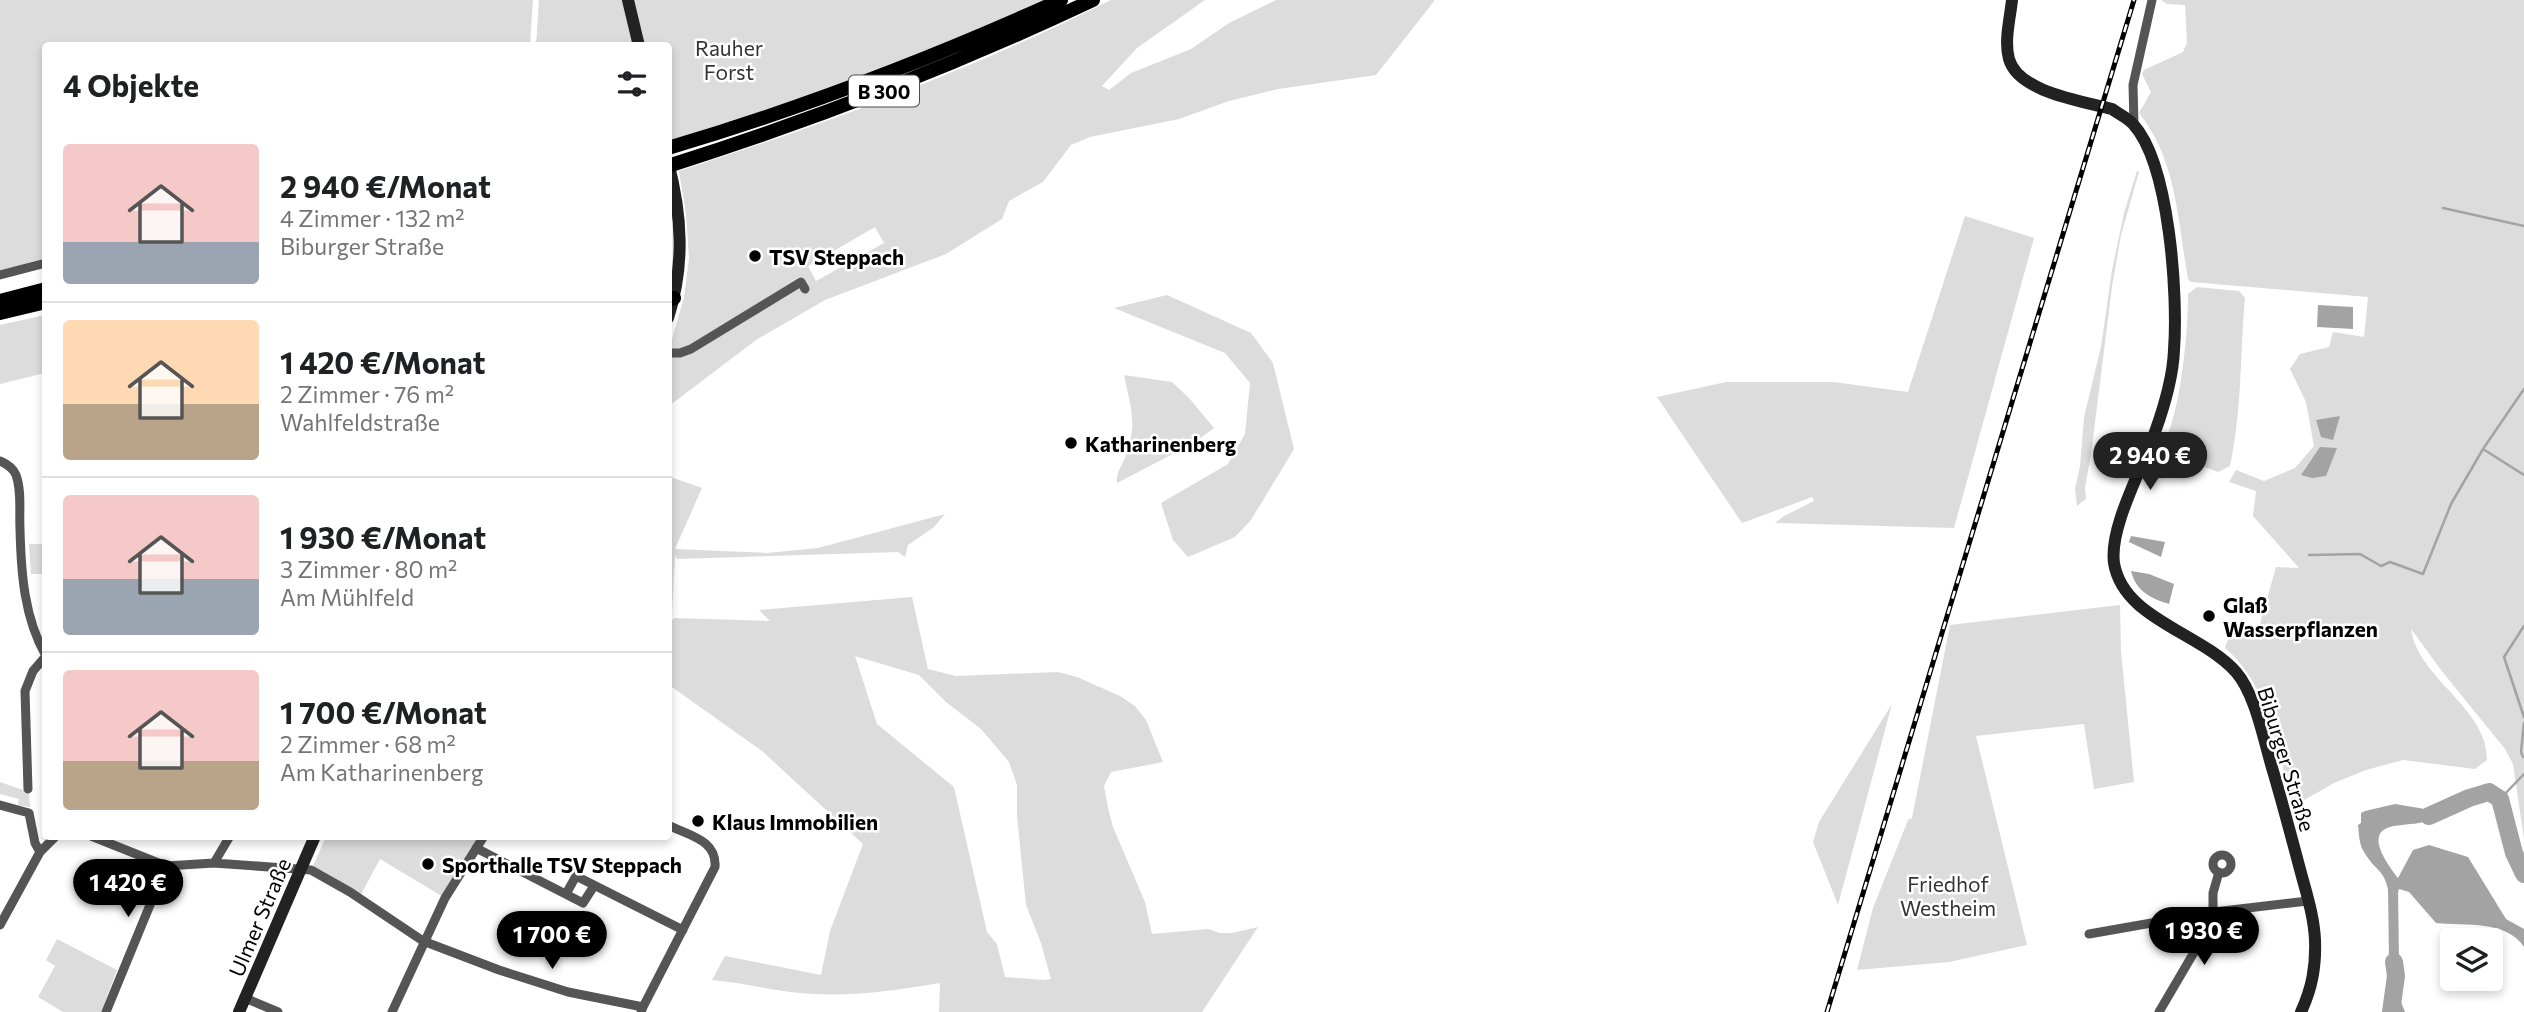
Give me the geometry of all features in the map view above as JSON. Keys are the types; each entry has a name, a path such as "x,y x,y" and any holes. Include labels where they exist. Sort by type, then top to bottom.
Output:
{"main road":[{"name":"B 300","path":"672,147 870,81 1061,0"},
{"name":"B 300","path":"672,163 764,135 885,90 1093,0"},
{"path":"0,301 42,290"},
{"path":"0,313 42,303"}],"street":[{"path":"628,0 638,42"},
{"name":"Biburger Straße","path":"2012,0 2008,50 2009,60 2018,75 2031,85 2112,109 2134,125 2147,146 2154,165 2172,247 2176,285 2174,352 2155,432 2116,533 2113,552 2115,566 2130,598 2145,611 2221,657 2238,675 2250,697 2314,929 2313,979 2301,1012"},
{"path":"2134,125 2133,85 2152,0"},
{"path":"672,180 681,247 672,294"},
{"path":"0,275 42,264"},
{"path":"672,353 691,349 801,282 805,289"},
{"path":"0,461 7,463 13,470 19,487 21,566 31,621 42,647"},
{"path":"28,789 25,691 33,671 42,661"},
{"path":"0,805 29,813 35,843 40,852"},
{"path":"101,840 166,866 214,863 311,870 350,892 424,941 499,971 568,992 642,1009 715,867 716,856 712,847 672,827"},
{"path":"0,925 40,852 52,840"},
{"path":"214,863 228,840"},
{"name":"Ulmer Straße","path":"239,1012 313,840"},
{"path":"392,1012 445,898 482,840"},
{"path":"477,848 583,903 594,886"},
{"path":"106,1012 166,866"},
{"path":"2159,1012 2210,925 2214,912 2213,893 2219,872"},
{"path":"566,894 576,876 683,930"},
{"path":"2089,933 2214,912 2308,901"},
{"path":"245,998 278,1012"}],"green space":[{"path":"0,0 533,0 530,42 42,42 42,261 0,270"},
{"name":"Rauher Forst","path":"539,0 1048,0 892,65 800,99 672,140 672,42 536,42"},
{"path":"1111,0 1205,0 1137,48 1102,86 1109,90 1131,73 1191,49 1229,23 1276,0 1435,0 1376,75 1278,89 1229,101 1179,119 1090,137 1071,145 1043,182 1009,201 1002,219 946,254 825,300 756,340 672,404 672,340 684,297 689,258 679,171 898,94 1006,49","holes":["875,227 884,243 816,281 808,266"]},
{"path":"2161,0 2524,0 2524,839 2513,764 2505,749 2411,629 2416,647 2426,663 2477,725 2484,741 2487,760 2475,769 2403,760 2366,770 2334,783 2301,802 2292,803 2262,699 2240,663 2225,648 2237,630 2259,627 2276,567 2299,568 2253,516 2256,491 2229,482 2236,470 2264,481 2295,468 2314,446 2306,402 2290,369 2300,354 2329,347 2333,332 2364,337 2368,297 2191,282 2188,279 2169,171 2152,131 2139,113 2151,92 2142,74 2144,70 2183,52 2187,43 2185,5 2167,4"},
{"path":"2137,171 2139,172 2121,235 2112,287 2085,488 2086,499 2077,506 2075,489 2080,466 2084,417 2101,347 2112,270 2124,213"},
{"path":"1965,216 2034,238 1954,528 1775,523 1814,501 1812,497 1742,523 1657,397 1726,382 1834,382 1908,392"},
{"path":"2197,287 2239,291 2245,298 2234,445 2230,466 2218,472 2161,448 2174,416 2178,396 2185,351 2188,294"},
{"path":"1167,295 1251,333 1273,363 1294,449 1251,520 1235,537 1188,557 1173,540 1161,503 1228,464 1245,434 1250,383 1225,353 1114,308"},
{"path":"42,316 42,374 0,384 0,325"},
{"path":"1124,375 1172,382 1214,428 1194,443 1117,483 1132,430"},
{"path":"672,477 702,488 675,549 767,553 818,548 945,514 934,527 908,545 905,557 898,552 677,559 675,555 672,614"},
{"path":"29,544 42,544 42,574 31,574"},
{"path":"912,597 928,669 956,676 1058,672 1077,677 1120,696 1135,706 1146,720 1163,762 1111,772 1104,786 1113,827 1145,902 1152,934 1208,929 1232,933 1258,927 1202,1012 939,1012 940,983 878,992 831,994 789,992 712,980 725,956 821,975 830,931 863,844 762,751 672,687 674,618 770,621 759,610","holes":["855,656 919,675 946,702 981,729 1009,762 1017,785 1017,816 1026,905 1051,979 1005,977 997,944 987,932 954,787 877,724"]},
{"name":"Friedhof Westheim","path":"2120,605 2121,651 2134,782 2094,789 2084,724 1976,736 2027,945 1949,962 1857,970 1873,908 1908,820 1912,818 1950,625"},
{"path":"1892,704 1838,905 1813,842 1819,822"},
{"path":"0,782 29,792 30,807 18,805 19,799 0,794"},
{"path":"325,840 482,840 445,898 380,859 359,898 311,870"},
{"path":"57,939 117,970 101,1012 63,1012 38,997 55,966 46,960"}],"shaded area":[{"path":"2318,305 2353,307 2353,329 2317,327"},
{"path":"2340,416 2333,440 2321,437 2316,420"},
{"path":"2320,447 2337,448 2326,476 2312,478 2301,475"},
{"path":"2131,536 2165,542 2161,557 2129,542"},
{"path":"2131,571 2149,574 2174,584 2169,604 2140,589"},
{"path":"2395,804 2431,810 2448,808 2426,821 2394,826 2383,831 2379,836 2379,843 2389,866 2398,878 2413,850 2429,845 2468,857 2506,919 2524,929 2524,947 2503,928 2436,923 2409,892 2399,889 2396,898 2390,899 2386,881 2362,849 2358,825 2361,823 2361,813"},
{"path":"2395,970 2399,984 2397,992 2405,1012 2387,1012 2389,984"}],"waterway":[{"path":"2443,208 2524,226"},
{"path":"2524,389 2483,449 2524,475"},
{"path":"2309,555 2360,554 2381,566 2390,562 2423,574 2451,504 2483,449"},
{"path":"2524,626 2504,657 2524,717"},
{"path":"2523,757 2521,752 2524,723"},
{"path":"2500,799 2524,774"},
{"path":"2429,816 2489,792 2500,799 2514,853 2524,874"},
{"path":"2393,886 2394,962"},
{"path":"2391,1012 2396,976 2394,962"}],"railway":[{"path":"1827,1012 2134,0"}],"place":[{"name":"TSV Steppach","path":"755,256"},
{"name":"Katharinenberg","path":"1071,443"},
{"name":"Glaß Wasserpflanzen","path":"2209,616"},
{"name":"Klaus Immobilien","path":"698,821"},
{"name":"Sporthalle TSV Steppach","path":"428,864"}]}
